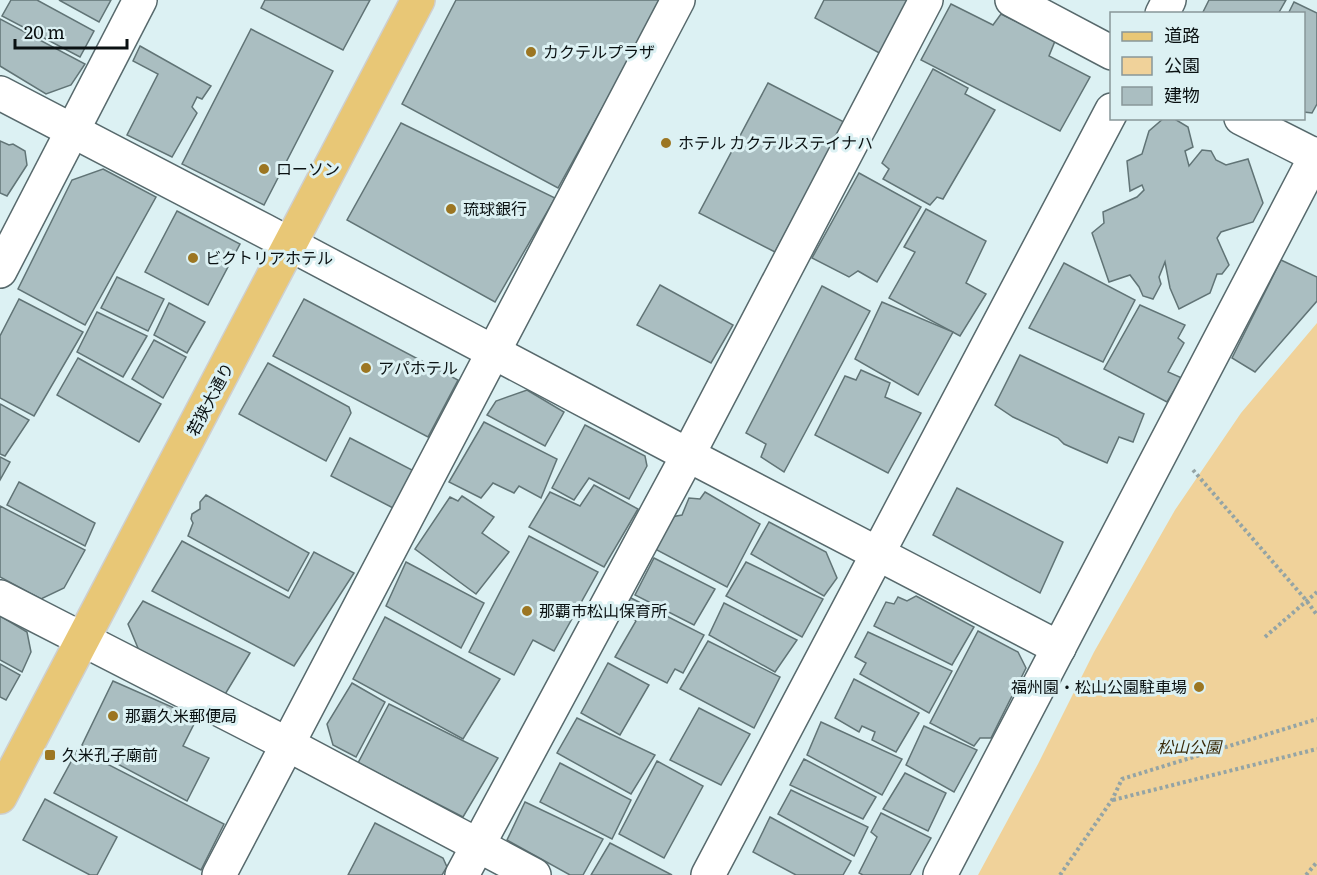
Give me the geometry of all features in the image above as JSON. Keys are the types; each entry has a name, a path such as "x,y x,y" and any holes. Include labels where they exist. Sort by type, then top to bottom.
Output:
{"main road":[{"name":"若狭大通り","path":"0,797 418,0"}],"street":[{"path":"0,271 140,0"},
{"path":"219,875 678,0"},
{"path":"462,875 688,455 926,0"},
{"path":"1012,0 1110,52"},
{"path":"0,93 1059,648"},
{"path":"708,875 1110,114"},
{"path":"940,875 1316,155 1245,120"},
{"path":"0,597 287,744 534,875"}],"path":[{"path":"1187,463 1317,615"},
{"path":"1265,637 1317,592"},
{"path":"1060,875 1112,800 1122,779 1317,719"},
{"path":"1112,800 1317,749"},
{"path":"1306,875 1317,862"}],"green space":[{"name":"松山公園","path":"1317,323 1317,875 978,875 1038,764 1094,652 1175,510 1241,413"}],"building":[{"path":"11,0 37,0 94,31 80,57 2,16"},
{"path":"59,0 111,0 99,22"},
{"path":"265,0 370,0 343,50 261,8"},
{"name":"カクテルプラザ","path":"456,0 662,0 558,188 402,104"},
{"path":"824,0 912,0 883,55 815,18"},
{"path":"1209,0 1286,0 1279,12 1203,12"},
{"path":"1294,2 1317,13 1317,104 1312,113 1305,112 1305,12 1289,12"},
{"path":"951,4 993,25 1001,14 1055,41 1049,56 1090,77 1060,131 921,60"},
{"path":"0,19 85,64 71,85 46,94 0,66"},
{"path":"251,29 333,71 264,205 182,164"},
{"path":"140,46 211,86 202,99 197,97 192,107 197,113 172,157 127,135 158,74 133,61"},
{"path":"933,69 968,88 965,94 995,110 943,199 937,197 930,205 883,179 889,169 882,163"},
{"path":"768,83 844,122 775,252 699,213"},
{"path":"1162,120 1176,120 1188,127 1193,147 1185,151 1189,166 1202,150 1211,151 1216,160 1226,165 1248,159 1263,203 1253,222 1221,232 1217,238 1229,265 1222,274 1217,274 1210,293 1179,309 1170,288 1165,262 1159,277 1161,284 1153,299 1143,296 1130,275 1109,282 1092,233 1104,223 1103,212 1137,197 1144,190 1142,185 1130,191 1127,161 1142,154 1149,131"},
{"name":"琉球銀行","path":"401,123 555,198 495,302 347,220"},
{"path":"0,141 9,145 13,144 25,151 27,165 7,196 0,193"},
{"path":"103,169 156,197 85,325 18,289 72,180"},
{"path":"859,173 921,207 877,282 858,271 849,277 812,258"},
{"path":"926,209 986,241 966,283 986,294 960,336 889,298 915,252 904,247"},
{"name":"ビクトリアホテル","path":"177,211 240,244 208,305 145,272"},
{"path":"1281,260 1317,277 1317,301 1255,372 1232,358"},
{"path":"1064,263 1135,300 1103,362 1029,328"},
{"path":"117,277 164,299 148,331 101,308"},
{"path":"660,285 733,325 711,363 637,325"},
{"path":"822,286 870,311 784,472 761,457 766,444 746,433"},
{"path":"19,299 83,332 34,416 0,398 0,336"},
{"name":"アパホテル","path":"304,299 458,380 428,437 273,356"},
{"path":"882,302 953,332 918,395 855,359"},
{"path":"169,303 205,322 187,353 154,335"},
{"path":"1140,305 1185,325 1178,338 1184,343 1168,372 1182,378 1167,402 1104,369"},
{"path":"97,312 147,336 123,377 77,352"},
{"path":"154,340 186,357 163,398 132,379"},
{"path":"1020,355 1144,414 1133,442 1119,437 1107,463 1064,444 1058,438 1013,417 995,405"},
{"path":"78,358 161,404 139,442 57,395"},
{"path":"268,363 349,407 351,413 326,461 239,414"},
{"path":"861,370 890,383 885,397 921,413 888,473 815,435 845,376 856,380"},
{"path":"527,390 564,412 545,446 487,415 496,401"},
{"path":"0,404 29,420 5,456 0,454"},
{"path":"484,422 557,459 541,498 519,486 514,493 493,483 481,498 449,482"},
{"path":"585,425 645,456 647,466 629,499 589,478 574,500 552,488"},
{"path":"350,438 414,471 395,509 331,476"},
{"path":"0,457 10,462 0,480"},
{"path":"19,482 95,523 85,546 7,505"},
{"path":"594,485 638,509 604,567 529,527 550,492 580,506"},
{"path":"957,488 1063,542 1040,593 933,535"},
{"path":"705,492 760,524 727,587 655,549 671,517 682,515 689,498 700,499"},
{"path":"206,495 309,553 288,591 188,536 193,523 192,514 200,509 200,502"},
{"path":"462,496 494,517 482,533 509,552 476,594 415,549 450,497 458,501"},
{"path":"0,506 85,550 64,588 41,599 0,577"},
{"path":"769,522 826,552 837,578 824,596 751,554"},
{"path":"529,536 598,572 554,651 533,640 514,675 469,652"},
{"path":"182,541 289,598 314,552 354,573 294,666 152,591"},
{"path":"654,558 715,589 694,625 635,595"},
{"path":"406,562 484,603 461,648 386,606"},
{"path":"746,562 823,599 802,637 726,596"},
{"path":"916,596 974,627 952,665 874,626 886,602 894,604 898,597 907,601"},
{"path":"629,597 704,635 683,673 675,669 667,683 615,657 636,621 624,613"},
{"path":"143,601 250,653 224,696 140,653 128,624"},
{"path":"724,603 797,640 775,672 709,635"},
{"path":"0,616 27,632 31,652 22,672 0,660"},
{"path":"385,617 500,679 463,739 353,679"},
{"path":"978,631 1018,652 1026,668 991,738 980,738 974,746 930,723"},
{"path":"868,632 952,671 929,713 860,674 866,663 855,657"},
{"path":"708,641 780,677 754,728 680,689"},
{"path":"608,663 649,685 620,735 581,713"},
{"path":"0,664 20,675 6,700 0,697"},
{"path":"854,679 919,713 896,752 872,740 875,732 862,726 859,732 835,718"},
{"path":"113,681 197,718 183,746 209,758 187,801 82,745"},
{"path":"352,683 385,702 356,757 333,745 327,724"},
{"path":"389,704 498,758 463,817 358,763"},
{"path":"699,708 750,734 721,785 670,760"},
{"path":"577,718 655,755 631,794 557,753"},
{"path":"821,722 902,759 882,795 807,755"},
{"path":"924,726 977,750 954,792 906,765"},
{"path":"78,749 224,824 201,870 54,793"},
{"path":"804,759 876,797 863,819 790,785"},
{"path":"657,761 703,786 664,858 619,834"},
{"path":"560,763 631,800 612,839 540,802"},
{"path":"905,773 946,793 928,831 883,809"},
{"path":"791,790 868,827 854,856 778,814"},
{"path":"45,799 117,837 97,875 90,875 23,840"},
{"path":"525,802 603,839 583,875 570,875 507,840"},
{"path":"881,813 931,838 910,875 863,875 859,873 877,837 871,832"},
{"path":"770,817 851,861 843,875 796,875 753,852"},
{"path":"375,823 443,858 447,867 442,875 348,875"},
{"path":"610,843 672,875 591,875"}],"place":[{"name":"カクテルプラザ","path":"531,52"},
{"name":"ホテル カクテルステイナハ","path":"666,143"},
{"name":"ローソン","path":"264,169"},
{"name":"琉球銀行","path":"451,209"},
{"name":"ビクトリアホテル","path":"193,258"},
{"name":"アパホテル","path":"366,368"},
{"name":"那覇市松山保育所","path":"527,611"},
{"name":"福州園・松山公園駐車場","path":"1199,687"},
{"name":"那覇久米郵便局","path":"113,716"},
{"name":"久米孔子廟前","path":"50,755"}]}
